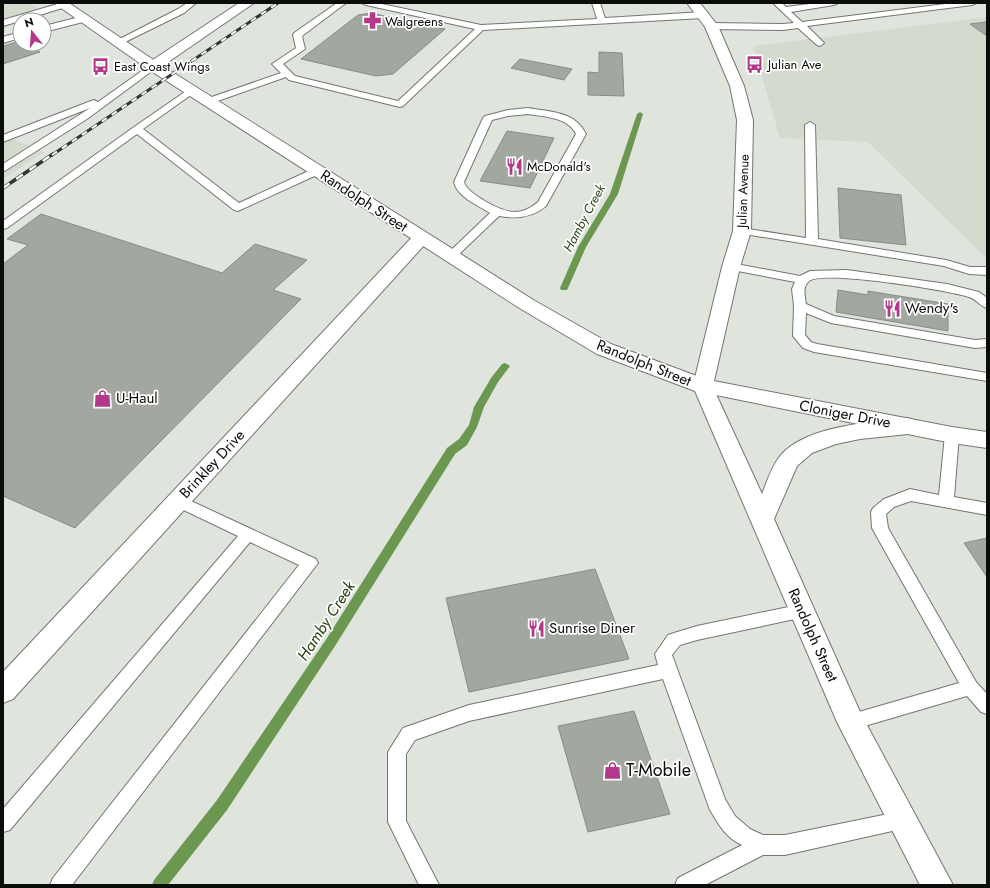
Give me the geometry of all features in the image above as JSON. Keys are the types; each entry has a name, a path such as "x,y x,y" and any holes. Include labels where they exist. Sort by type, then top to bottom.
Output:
{"main road":[{"path":"153,66 248,3"},
{"name":"Randolph Street","path":"61,4 153,66 450,257 528,305 604,349 703,386 851,722 937,885"},
{"name":"Julian Avenue","path":"702,15 737,86 744,120 742,231 731,268 703,386"},
{"name":"Brinkley Drive","path":"3,691 421,238"},
{"name":"Cloniger Drive","path":"703,386 952,435 987,440"},
{"path":"762,519 788,462 804,447 832,437 860,431 908,426"}],"lane":[{"path":"118,42 181,11 192,3"},
{"path":"342,3 296,35 301,49 277,64 292,78 400,104 481,28"},
{"path":"366,3 481,28 702,15 783,27 940,5 972,3"},
{"path":"596,3 602,21"},
{"path":"777,3 803,25 820,43"},
{"path":"785,10 834,3"},
{"path":"3,23 61,4"},
{"path":"52,27 84,19"},
{"path":"3,169 84,118 153,66"},
{"path":"209,101 288,74"},
{"path":"3,226 192,90"},
{"path":"3,139 115,94"},
{"path":"528,111 565,118 577,126 581,134 542,204 526,213 514,215 497,212 464,192 460,188 459,182 488,118 508,113 528,111"},
{"path":"810,125 812,242"},
{"path":"137,129 238,208 317,171"},
{"path":"450,257 497,212"},
{"path":"742,231 946,263 968,270 987,271"},
{"path":"731,268 802,280"},
{"path":"847,274 858,282 930,291 951,296 969,301 987,312"},
{"path":"987,304 974,296 948,288 847,274 810,275 802,280 798,289 800,306 799,336 806,345 814,348 987,377"},
{"path":"800,306 831,320 975,344 987,343"},
{"path":"946,501 952,435"},
{"path":"987,509 910,495 889,503 878,512 880,528 970,687 987,706"},
{"path":"60,885 310,563 178,501"},
{"path":"3,823 248,534"},
{"path":"803,611 702,631 674,640 663,654 717,804 728,823 743,836 762,845 785,845 903,820"},
{"path":"429,885 397,822 397,752 409,734 469,713 669,670"},
{"path":"851,722 970,687"},
{"path":"685,885 762,845"}],"shaded area":[{"path":"3,3 29,3 42,12 12,12 12,25 3,28"},
{"path":"987,17 987,259 868,142 780,138 753,46"},
{"path":"3,135 44,152 3,179"}],"building":[{"name":"Walgreens","path":"371,13 445,29 393,74 376,76 301,59 358,15"},
{"path":"987,22 987,36 970,24"},
{"path":"12,43 12,52 40,52 3,64 3,46"},
{"path":"599,52 622,53 624,96 588,95 588,72 599,73"},
{"path":"520,59 572,69 564,80 511,68"},
{"name":"McDonald's","path":"507,131 554,138 530,188 480,181"},
{"path":"838,188 901,195 906,245 840,238"},
{"name":"U-Haul","path":"41,214 222,273 255,244 307,260 273,290 301,299 75,528 3,496 3,264 28,245 7,239"},
{"name":"Wendy's","path":"838,290 868,295 868,291 948,304 948,331 836,312"},
{"path":"987,538 987,577 964,543"},
{"name":"Sunrise Diner","path":"595,569 629,659 469,692 446,598"},
{"name":"T-Mobile","path":"634,711 670,814 588,832 558,726"}],"waterway":[{"name":"Hamby Creek","path":"564,288 582,247 614,194 640,114"},
{"name":"Hamby Creek","path":"159,885 222,805 331,642 451,451 463,442 474,425 479,407 494,380 505,366"}],"railway":[{"path":"52,155 278,3"},
{"path":"3,188 53,154"}],"place":[{"name":"Walgreens","path":"372,21"},
{"name":"Julian Ave","path":"755,64"},
{"name":"East Coast Wings","path":"101,66"},
{"name":"McDonald's","path":"514,166"},
{"name":"Wendy's","path":"892,308"},
{"name":"U-Haul","path":"103,398"},
{"name":"Sunrise Diner","path":"536,628"},
{"name":"T-Mobile","path":"613,770"}]}
